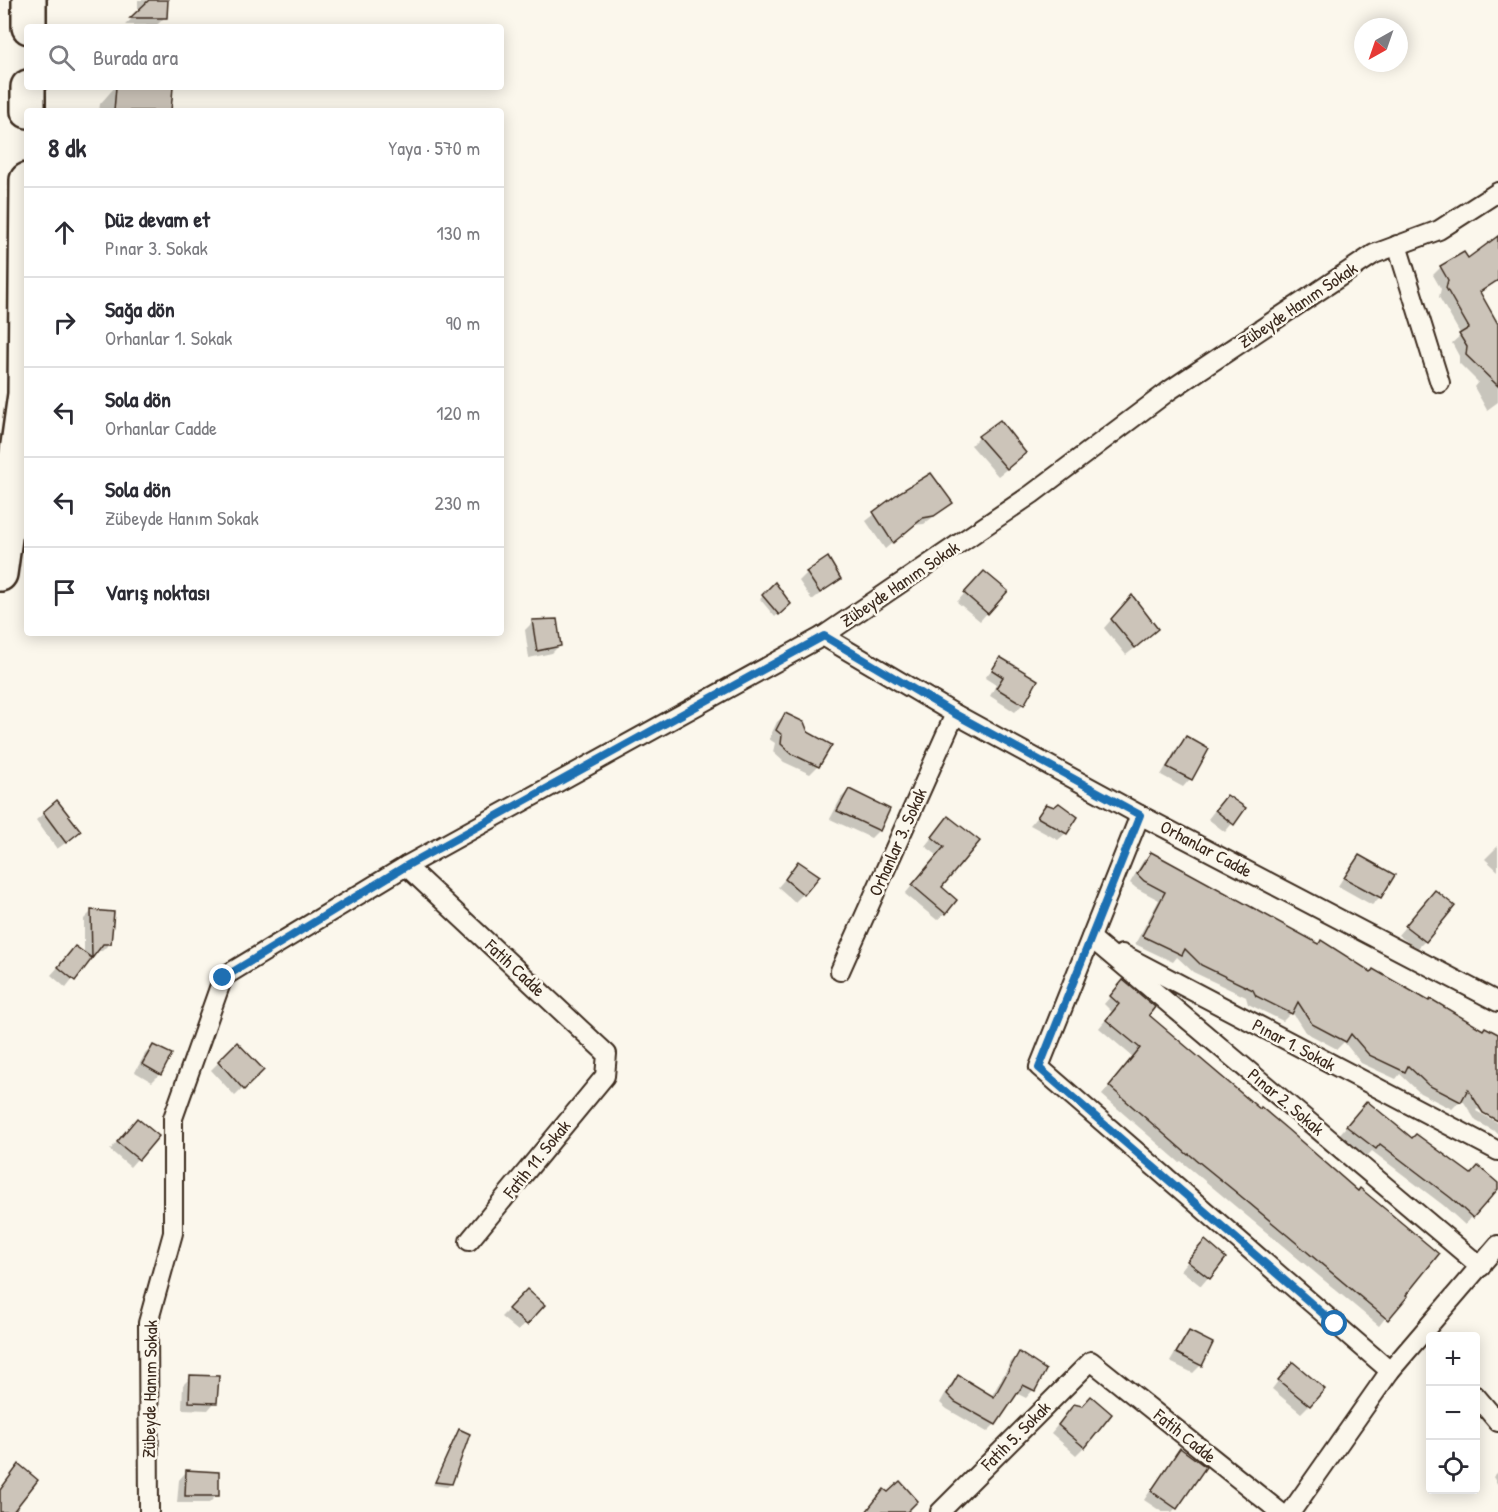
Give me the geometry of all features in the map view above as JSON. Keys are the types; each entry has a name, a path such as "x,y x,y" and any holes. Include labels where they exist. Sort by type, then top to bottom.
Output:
{"highway":[{"path":"29,0 29,24"},
{"path":"28,90 28,108"},
{"path":"0,574 24,400"}],"street":[{"name":"Zübeyde Hanım Sokak","path":"149,1512 148,1323 173,1233 174,1119 223,978 406,866 824,636 1032,494 1170,390 1374,254 1439,230 1498,192"},
{"path":"1397,245 1440,382"},
{"name":"Orhanlar Cadde","path":"824,636 955,714 1140,815 1498,1002"},
{"name":"Orhanlar 3. Sokak","path":"840,971 955,714"},
{"path":"1140,815 1039,1068 1390,1371"},
{"name":"Fatih Cadde","path":"406,866 607,1054 605,1076"},
{"name":"Pınar 1. Sokak","path":"1091,938 1498,1151"},
{"name":"Pınar 2. Sokak","path":"1091,938 1481,1267"},
{"name":"Fatih 11. Sokak","path":"470,1241 605,1076"},
{"path":"1431,1332 1498,1245"},
{"path":"1291,1512 1390,1371 1426,1339"},
{"name":"Fatih Cadde","path":"1091,1360 1280,1512"},
{"name":"Fatih 5. Sokak","path":"940,1512 1091,1360"},
{"path":"1480,1401 1498,1422"}],"building":[{"path":"149,0 168,0 167,18 130,18"},
{"path":"116,90 173,90 171,108 114,108"},
{"path":"1498,236 1498,280 1480,292 1498,324 1498,386 1466,355 1467,347 1459,334 1469,328 1446,288 1448,280 1440,266 1464,252 1468,258"},
{"path":"1000,420 1026,453 1007,469 978,436"},
{"path":"931,473 953,503 934,516 923,518 893,543 873,512"},
{"path":"828,557 841,579 820,593 806,572"},
{"path":"984,571 1008,591 988,614 964,593"},
{"path":"775,582 791,604 779,615 762,595"},
{"path":"1132,595 1158,629 1135,648 1111,619"},
{"path":"557,619 561,646 537,651 532,620"},
{"path":"1000,657 1038,680 1024,705 996,688 1003,677 992,670"},
{"path":"785,713 804,722 808,732 832,745 819,767 792,754 781,744 782,735 776,730"},
{"path":"1186,736 1209,749 1192,780 1167,767"},
{"path":"849,789 890,809 880,831 837,811"},
{"path":"1227,795 1246,808 1234,825 1215,810"},
{"path":"57,800 81,831 66,843 43,812"},
{"path":"1059,803 1078,817 1067,834 1037,817 1046,804 1054,807"},
{"path":"948,816 980,841 942,887 957,900 946,914 912,885 944,847 932,837"},
{"path":"1151,852 1319,944 1321,940 1371,972 1373,969 1429,1001 1431,999 1483,1030 1485,1027 1498,1034 1498,1121 1483,1113 1468,1089 1461,1102 1428,1085 1408,1066 1405,1072 1369,1055 1351,1034 1346,1042 1312,1024 1298,1002 1292,1014 1256,996 1253,990 1201,965 1185,949 1182,955 1142,936 1165,892 1144,881 1137,874"},
{"path":"1359,855 1395,875 1381,898 1344,878"},
{"path":"798,861 820,876 804,895 785,879"},
{"path":"1435,890 1455,906 1426,942 1405,926"},
{"path":"91,910 114,912 111,944 103,944 75,981 58,967 75,946 92,958"},
{"path":"1123,980 1155,1007 1149,1015 1358,1191 1360,1188 1439,1254 1388,1320 1237,1193 1188,1155 1109,1086 1140,1048 1106,1020 1119,1004 1110,996"},
{"path":"237,1042 264,1070 244,1090 218,1061"},
{"path":"153,1045 172,1054 161,1075 142,1064"},
{"path":"1367,1101 1412,1138 1416,1134 1471,1174 1478,1166 1498,1183 1498,1189 1473,1218 1451,1198 1380,1144 1376,1149 1346,1126"},
{"path":"137,1118 159,1136 139,1160 117,1142"},
{"path":"1205,1240 1226,1258 1210,1279 1187,1261"},
{"path":"527,1289 545,1305 527,1325 508,1309"},
{"path":"1189,1331 1213,1343 1202,1366 1176,1353"},
{"path":"1019,1352 1046,1370 1035,1391 1023,1385 996,1425 955,1402 947,1394 958,1375 994,1397"},
{"path":"1293,1362 1325,1389 1310,1406 1278,1380"},
{"path":"190,1375 219,1376 217,1403 189,1402"},
{"path":"1091,1396 1112,1414 1085,1448 1058,1425 1074,1404 1082,1406"},
{"path":"459,1429 470,1434 452,1484 435,1482"},
{"path":"1180,1448 1206,1467 1177,1509 1151,1491"},
{"path":"19,1464 38,1480 13,1512 0,1512 0,1490"},
{"path":"186,1470 219,1472 219,1496 185,1496"},
{"path":"900,1481 918,1501 907,1512 866,1512 884,1489 888,1492"}],"route":[{"path":"223,978 406,866 824,636 955,714 1140,815 1039,1068 1335,1324"}]}
